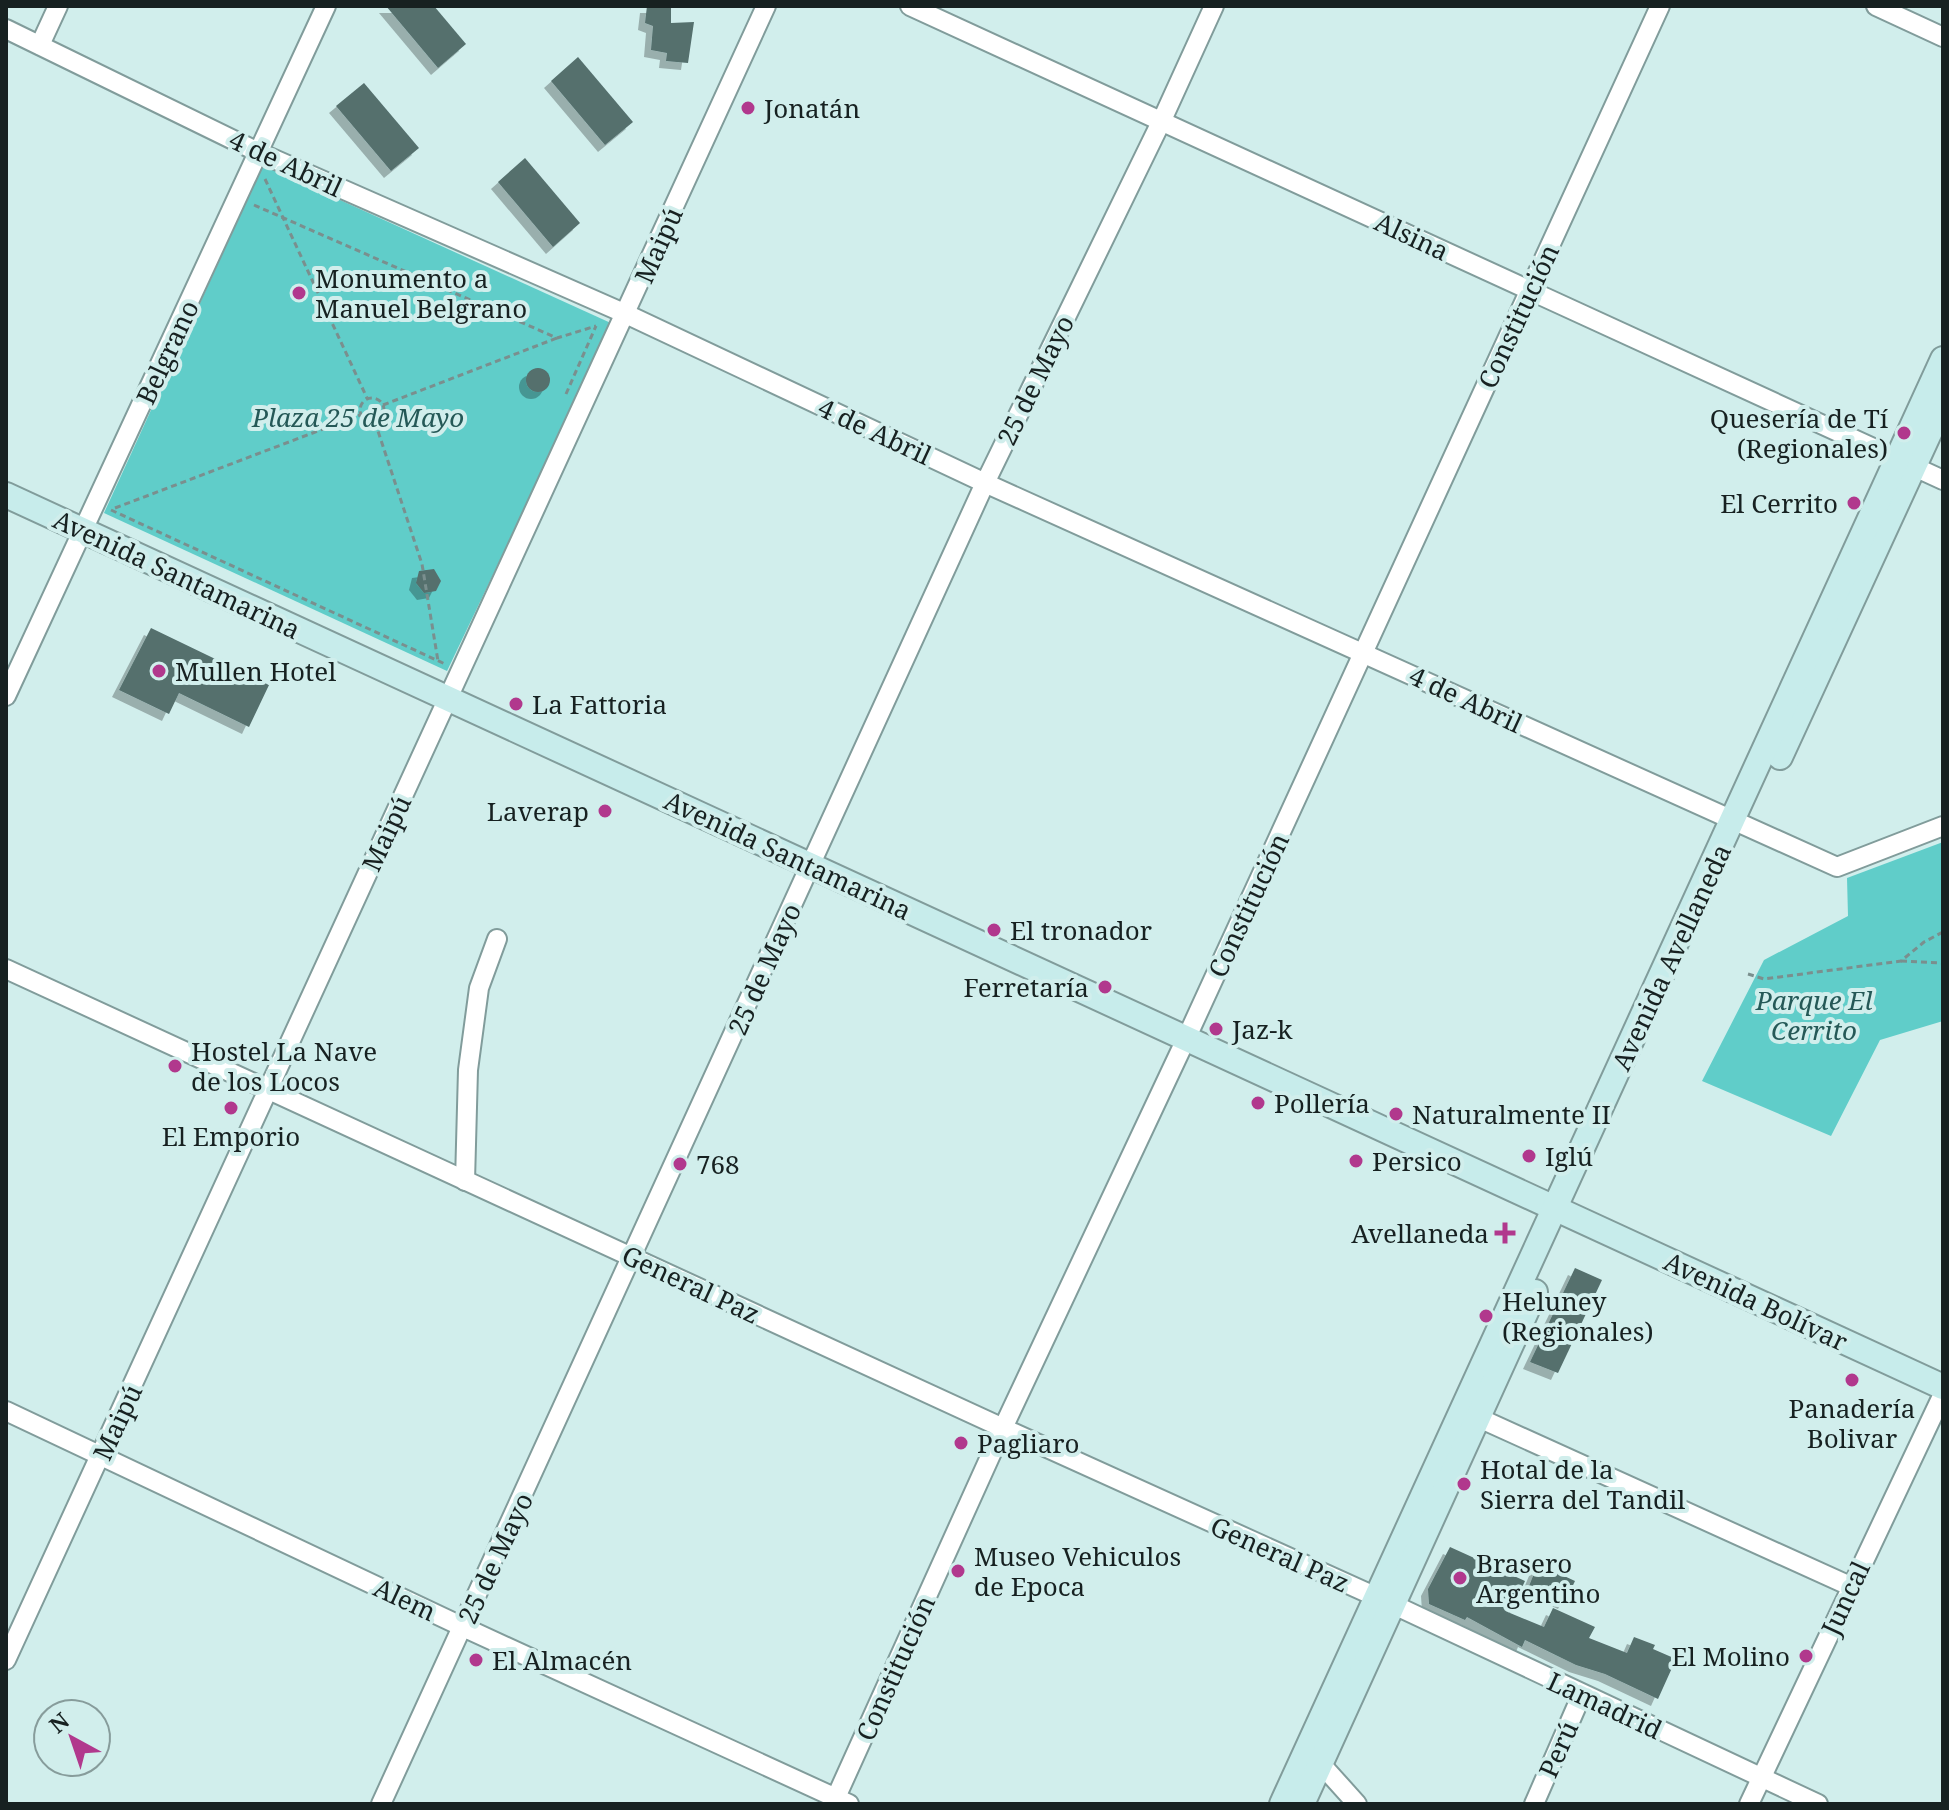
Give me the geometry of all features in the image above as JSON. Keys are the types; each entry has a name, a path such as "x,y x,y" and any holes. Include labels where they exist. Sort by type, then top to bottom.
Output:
{"main road":[{"name":"Avenida Avellaneda","path":"1302,1804 1321,1764 1384,1601 1905,462 1943,359"},
{"name":"Avenida Avellaneda","path":"1905,462 1943,403"},
{"name":"Avenida Santamarina","path":"6,495 1562,1212"},
{"name":"Avenida Avellaneda","path":"1282,1804 1479,1418 1562,1212"},
{"name":"Avenida Bolívar","path":"1562,1212 1943,1387"}],"street":[{"path":"40,45 58,6"},
{"name":"Belgrano","path":"6,696 326,6"},
{"name":"Maipú","path":"6,1660 766,6"},
{"name":"Alsina","path":"910,6 1943,480"},
{"name":"25 de Mayo","path":"381,1804 985,483 1162,120 1214,6"},
{"name":"Constitución","path":"840,1802 1003,1428 1186,1039 1660,6"},
{"path":"1876,6 1943,37"},
{"name":"4 de Abril","path":"6,29 258,152 626,314 985,483 1837,867 1943,826"},
{"path":"465,1181 468,1070 479,988 497,939"},
{"name":"General Paz","path":"6,969 1384,1601"},
{"name":"Juncal","path":"1749,1804 1943,1394"},
{"name":"Alem","path":"6,1411 840,1802"},
{"path":"1479,1418 1850,1586"},
{"name":"Lamadrid","path":"1384,1601 1818,1804"},
{"name":"Perú","path":"1534,1804 1582,1694"},
{"path":"1321,1764 1357,1804"}],"path":[{"path":"264,176 367,398"},
{"path":"251,203 557,338"},
{"path":"383,405 596,326 564,396"},
{"path":"367,398 378,399 383,405 382,417 375,422 366,421 360,415 359,407 367,398"},
{"path":"360,415 111,510 444,665"},
{"path":"375,422 422,564 439,662"},
{"path":"1901,961 1924,942 1943,932"},
{"path":"1748,974 1764,979 1901,961 1943,963"}],"green space":[{"name":"Plaza 25 de Mayo","path":"263,165 613,324 447,671 104,513"},
{"name":"Parque El Cerrito","path":"1943,842 1943,1021 1880,1040 1831,1136 1702,1081 1764,960 1848,916 1847,878"}],"building":[{"path":"386,6 434,6 466,44 438,68"},
{"path":"647,6 671,6 671,23 694,22 688,63 666,61 667,53 651,50 653,26 645,23"},
{"path":"578,57 633,122 605,145 551,81"},
{"path":"364,83 419,148 391,171 336,106"},
{"path":"525,158 580,223 553,247 498,182"},
{"path":"538,368 549,375 550,380 543,391 538,392 527,385 526,380 533,369"},
{"path":"434,569 441,581 436,591 424,593 416,583 419,571"},
{"path":"151,628 269,685 249,727 179,693 169,714 119,690"},
{"path":"1575,1268 1602,1280 1558,1373 1530,1362"},
{"path":"1450,1547 1525,1581 1510,1613 1544,1627 1553,1608 1595,1627 1589,1638 1627,1653 1634,1637 1655,1645 1653,1649 1676,1659 1658,1699 1525,1640 1522,1647 1467,1617 1465,1620 1429,1604 1428,1589"},
{"path":"1538,1564 1575,1581 1565,1602 1529,1586"}],"place":[{"name":"Jonatán","path":"748,108"},
{"name":"Monumento a Manuel Belgrano","path":"299,293"},
{"name":"Quesería de Tí (Regionales)","path":"1904,433"},
{"name":"El Cerrito","path":"1854,503"},
{"name":"Mullen Hotel","path":"159,671"},
{"name":"La Fattoria","path":"516,704"},
{"name":"Laverap","path":"605,811"},
{"name":"El tronador","path":"994,930"},
{"name":"Ferretaría","path":"1105,987"},
{"name":"Jaz-k","path":"1216,1029"},
{"name":"Hostel La Nave de los Locos","path":"175,1066"},
{"name":"Pollería","path":"1258,1103"},
{"name":"El Emporio","path":"231,1108"},
{"name":"Naturalmente II","path":"1396,1114"},
{"name":"Iglú","path":"1529,1156"},
{"name":"Persico","path":"1356,1161"},
{"name":"768","path":"680,1164"},
{"name":"Avellaneda","path":"1505,1233"},
{"name":"Heluney (Regionales)","path":"1486,1316"},
{"name":"Panadería Bolivar","path":"1852,1380"},
{"name":"Pagliaro","path":"961,1443"},
{"name":"Hotal de la Sierra del Tandil","path":"1464,1484"},
{"name":"Museo Vehiculos de Epoca","path":"958,1571"},
{"name":"Brasero Argentino","path":"1460,1578"},
{"name":"El Molino","path":"1806,1656"},
{"name":"El Almacén","path":"476,1660"}]}
